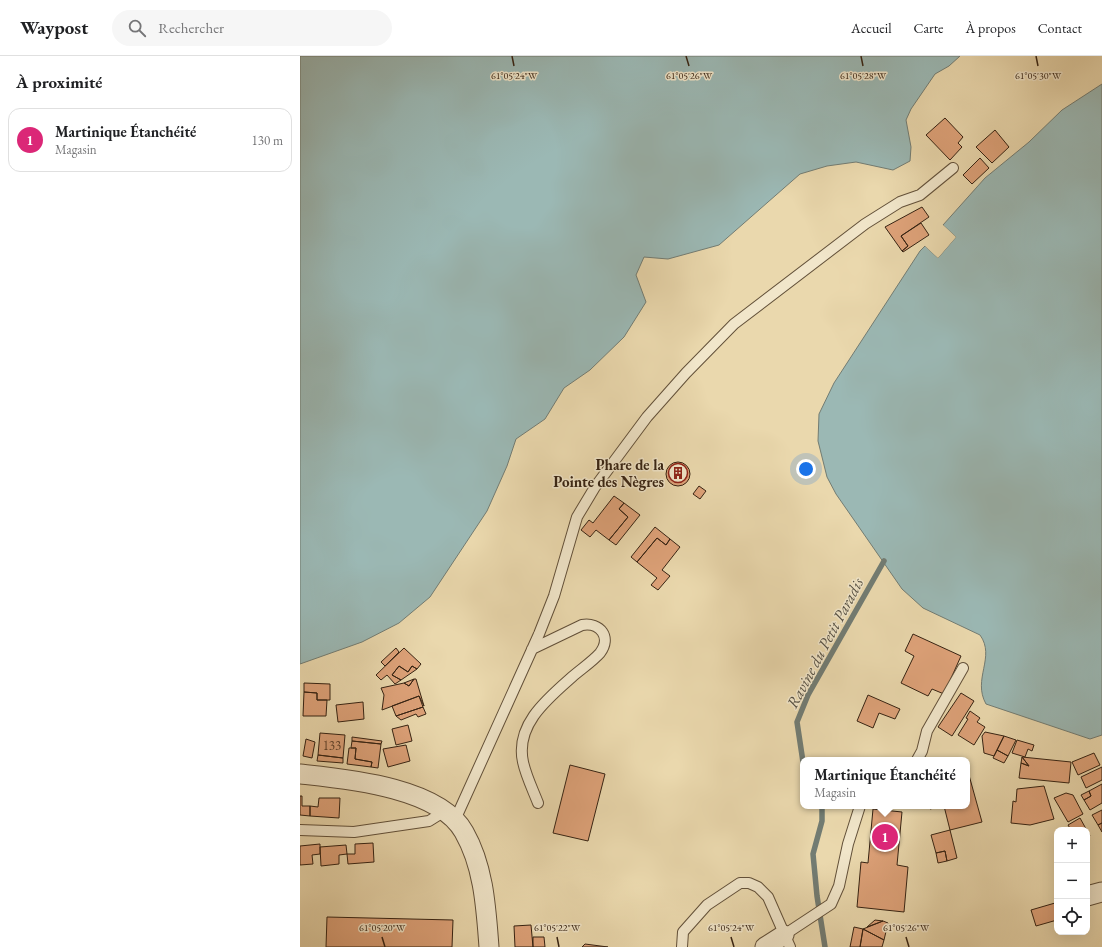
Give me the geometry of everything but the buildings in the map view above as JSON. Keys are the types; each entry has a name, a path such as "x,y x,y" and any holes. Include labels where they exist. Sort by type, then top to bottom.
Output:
{"street":[{"path":"300,774 354,780 422,798 450,816 464,831 481,876 487,914 488,947"},
{"path":"1090,895 1102,892"},
{"path":"765,947 787,941"}],"lane":[{"path":"300,830 354,832 429,821 450,816 532,649 554,596 577,517 595,487 647,417 686,373 734,324 865,224 900,202 920,195 953,168"},
{"path":"532,649 582,625 589,624 593,624 600,629 605,640 600,653 541,704 525,734 522,750 523,764 538,803"},
{"path":"919,757 922,752 927,731 963,668"},
{"path":"682,947 683,932 707,905 740,883 749,883 758,887 768,897 787,941 811,918 831,904 839,886 848,844 859,809"}],"water":[{"path":"300,56 960,56 949,66 935,74 911,109 906,120 911,147 910,161 893,170 856,162 827,166 800,174 719,245 668,259 644,257 636,275 646,302 624,337 590,370 564,388 545,419 516,439 507,466 487,511 430,597 399,623 362,642 300,664"},
{"path":"1102,84 1102,735 1090,739 986,704 982,695 981,686 986,652 980,635 923,608 902,589 836,494 827,477 818,441 819,414 834,383 920,251 925,246 938,258 956,237 943,225 985,178 1029,142 1062,110"}],"pier":[{"path":"943,225 956,237 938,258 925,246 926,245 937,255 950,241 953,237 942,227"}],"waterway":[{"name":"Ravine du Petit Paradis","path":"802,757 797,722 808,695 884,561"},
{"name":"Ravine du Petit Paradis","path":"822,809 822,821 813,854 817,896 825,947"}],"place":[{"name":"Phare de la Pointe des Nègres","path":"678,473"},
{"name":"Martinique Étanchéité","path":"885,837"}]}
